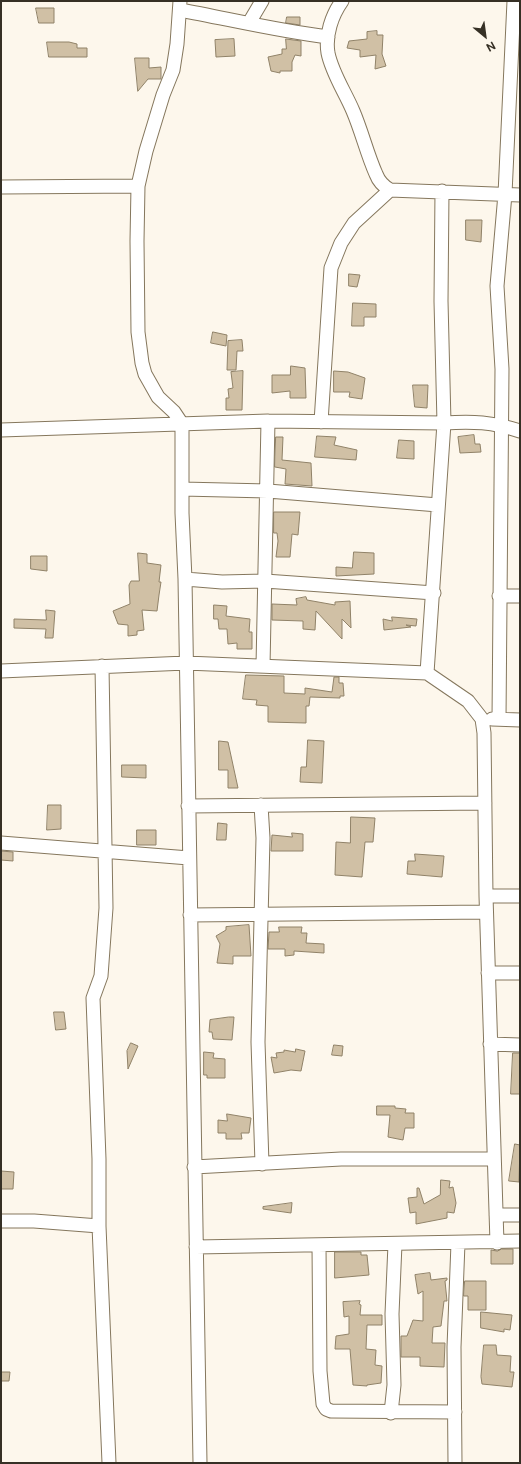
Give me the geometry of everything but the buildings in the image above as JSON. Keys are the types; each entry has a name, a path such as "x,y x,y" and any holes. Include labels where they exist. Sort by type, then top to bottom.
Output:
{"street":[{"path":"248,23 262,1"},
{"path":"342,1 334,13 328,37 328,52 333,71 353,112 376,175 383,186 390,190 520,195"},
{"path":"499,719 502,369 497,286 515,87 514,1"},
{"path":"200,1463 182,424 174,412 158,397 146,374 142,362 138,332 136,241 138,186 148,145 173,70 180,6 288,32 328,37"},
{"path":"1,187 138,186"},
{"path":"321,422 331,268 341,243 354,223 390,190"},
{"path":"427,673 434,593 444,423 441,322 442,191"},
{"path":"263,666 268,491 268,421"},
{"path":"1,430 268,421 483,422 502,425 520,431"},
{"path":"182,489 268,491 438,505"},
{"path":"185,579 222,582 265,581 434,593"},
{"path":"500,596 520,596"},
{"path":"1,671 186,663 427,673 468,701 482,719 485,803 486,912 497,1243"},
{"path":"102,666 106,908 101,976 93,998 99,1159 99,1226 109,1463"},
{"path":"482,719 520,720"},
{"path":"188,806 485,803"},
{"path":"261,805 263,838 258,1042 262,1164"},
{"path":"1,843 189,858"},
{"path":"486,896 520,896"},
{"path":"190,915 486,912"},
{"path":"488,973 520,973"},
{"path":"490,1044 520,1044"},
{"path":"194,1167 340,1159 494,1159"},
{"path":"496,1215 520,1215"},
{"path":"1,1221 34,1221 99,1226"},
{"path":"196,1247 497,1243 520,1241"},
{"path":"455,1463 454,1347 458,1243"},
{"path":"392,1413 394,1385 392,1314 395,1244"},
{"path":"319,1245 320,1371 323,1404 326,1409 331,1412 455,1412"}]}
